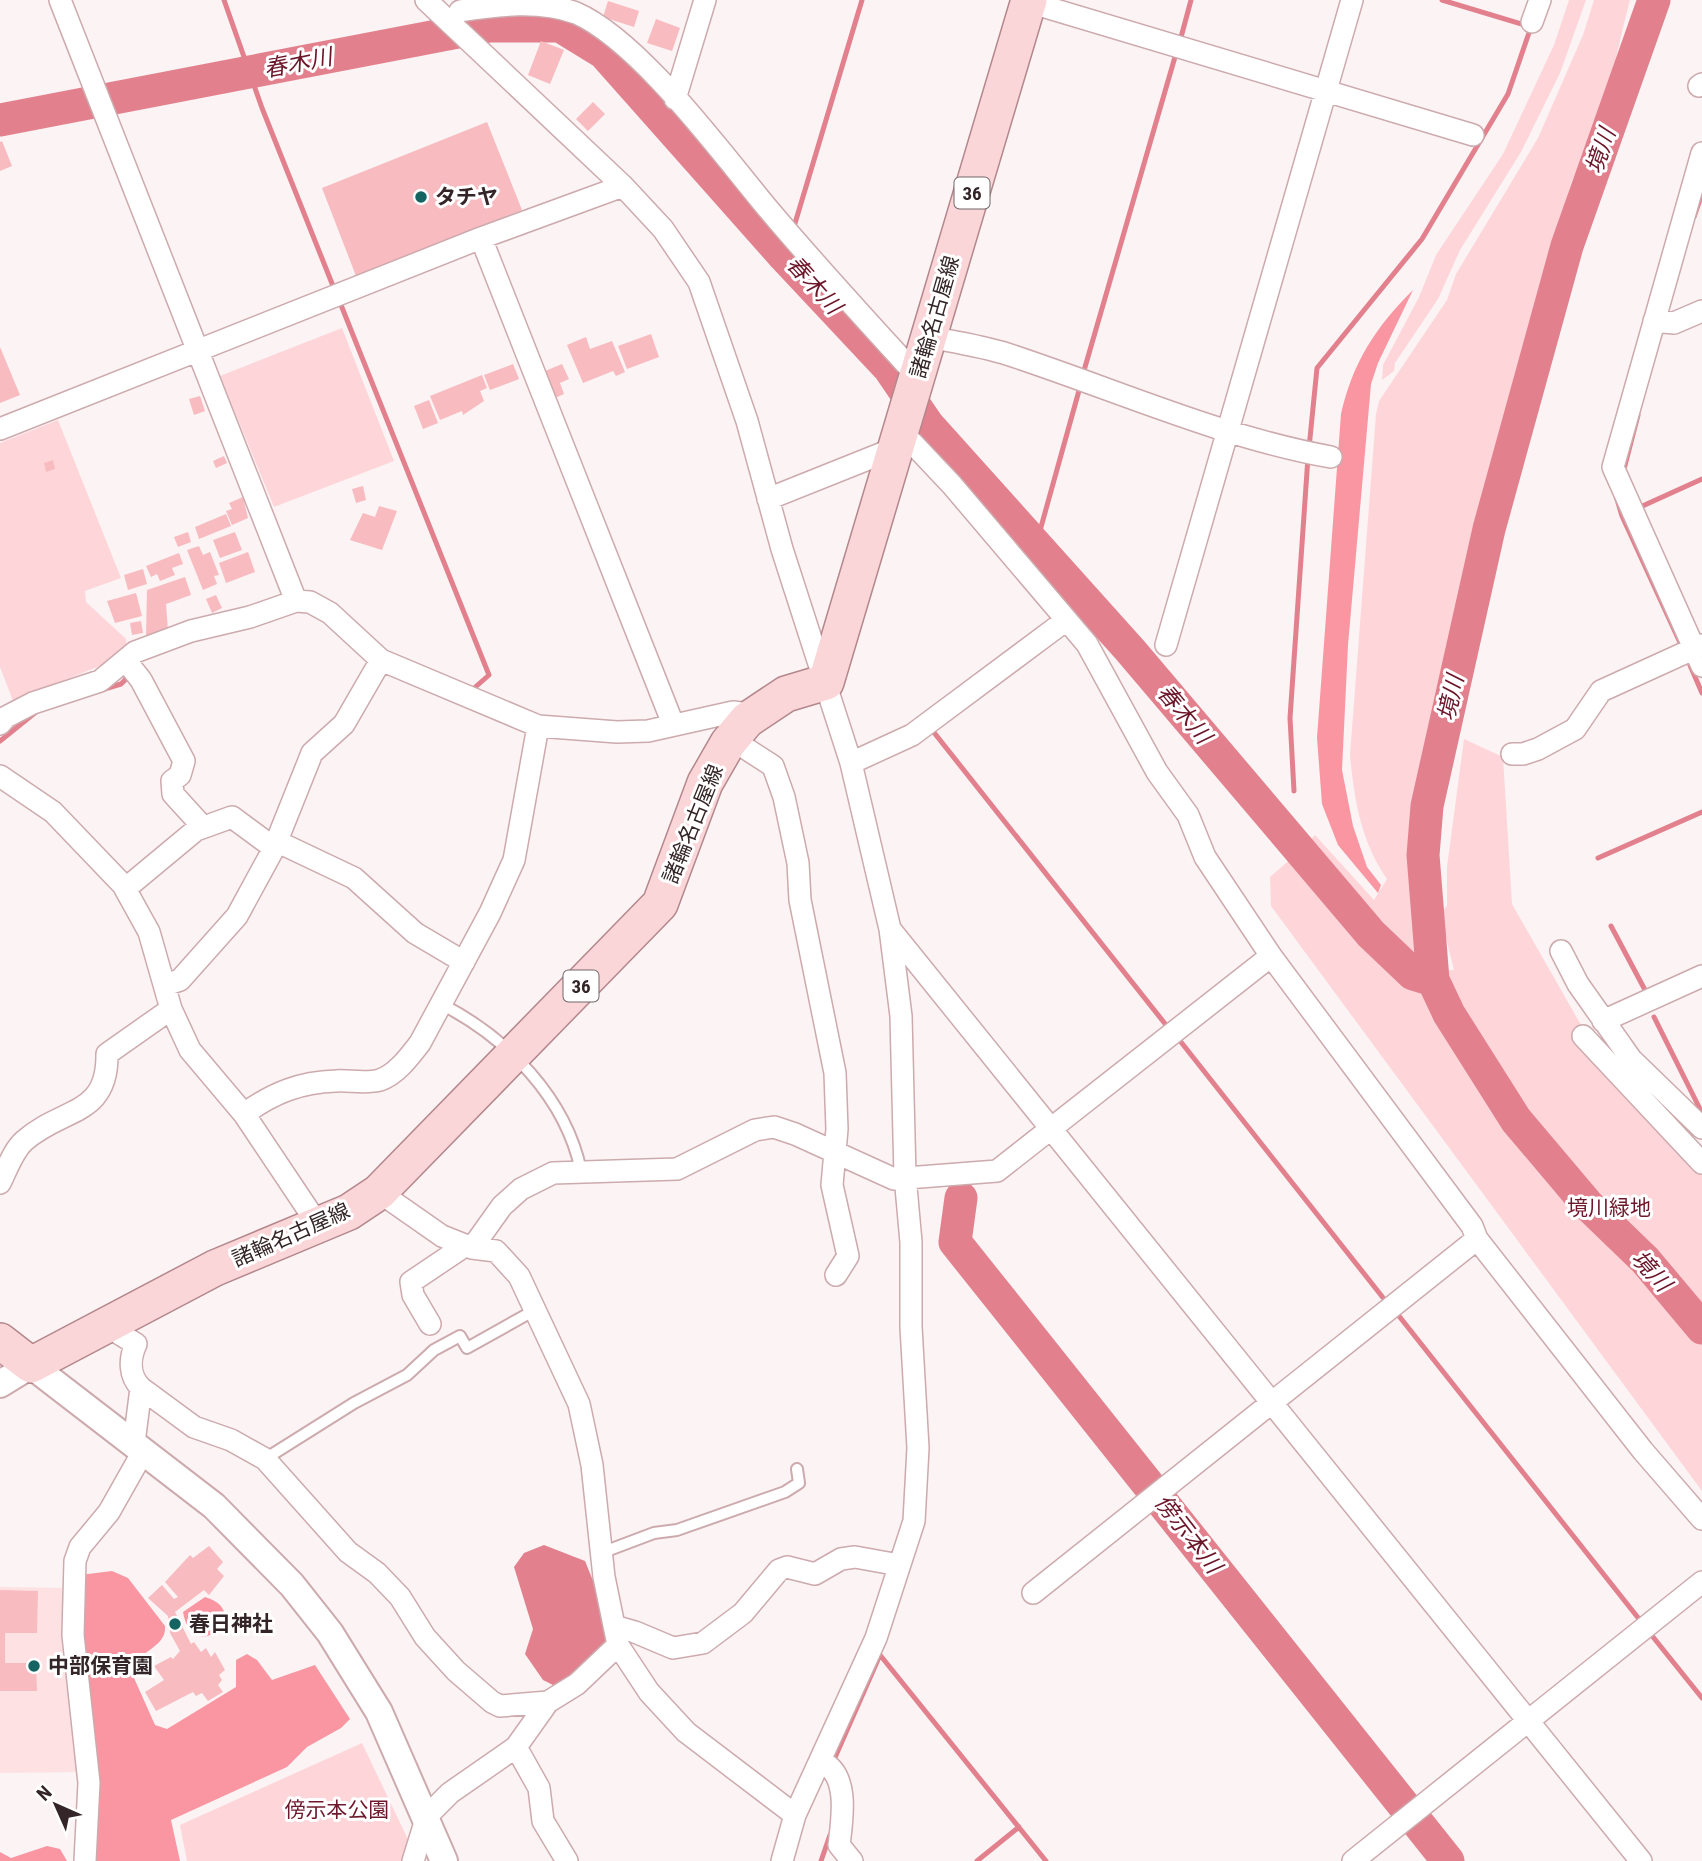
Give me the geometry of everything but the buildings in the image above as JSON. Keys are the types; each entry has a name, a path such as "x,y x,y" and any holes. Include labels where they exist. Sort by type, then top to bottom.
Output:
{"main road":[{"name":"諸輪名古屋線","path":"31,1365 215,1268 317,1223 349,1212 379,1192 512,1053 634,935 660,904 705,783 739,729 786,694 826,682 1027,1"},
{"path":"0,1341 31,1365"}],"street":[{"path":"60,0 296,601"},
{"path":"675,99 705,0"},
{"path":"1166,645 1352,0"},
{"path":"1532,22 1540,0"},
{"path":"1027,1 1473,135"},
{"path":"442,7 528,4 573,12 612,36 675,99 916,382"},
{"path":"442,7 471,44 623,186 663,229 699,282 747,421 768,499 851,763 890,929 901,1016 905,1176 911,1241 918,1448 914,1521 876,1638 822,1762 795,1815 782,1861"},
{"path":"1512,754 1538,749 1575,729 1601,691 1699,653 1613,467 1702,153"},
{"path":"0,429 481,238 623,186"},
{"path":"481,238 673,724"},
{"path":"1654,321 1674,323 1702,311"},
{"path":"929,337 1005,354 1068,378 1290,449 1331,457"},
{"path":"768,499 888,451 900,436 953,485 1087,645 1157,772 1188,815 1205,857 1271,956 1472,1226 1477,1239 1643,1451 1702,1519"},
{"path":"2,714 100,681 135,652 191,631 250,617 296,601 310,602 330,613 380,660 538,726 617,732 648,731 733,712 741,713 739,729 773,766 784,797 797,863 800,900 835,1073 837,1129 832,1185 848,1256 836,1275"},
{"path":"851,763 912,735 1065,621"},
{"path":"165,985 180,980 237,916 275,844 312,753 344,724 380,660"},
{"path":"126,661 141,680 184,761 180,775 172,781 173,794 203,827"},
{"path":"244,1114 289,1087 336,1081 373,1081 391,1074 420,1043 443,1004 514,860 538,726"},
{"path":"0,776 53,812 78,835 125,889 149,932 171,1009 190,1050 244,1114 317,1223"},
{"path":"125,889 203,827 232,817 275,844 354,878 415,933 464,962"},
{"path":"890,929 1054,1128 1641,1861"},
{"path":"1561,951 1603,1021 1631,1059 1702,1128"},
{"path":"430,1324 413,1295 411,1282 469,1246 502,1206 521,1189 553,1173 677,1169 755,1130 774,1128 894,1179 905,1176 997,1171 1271,956"},
{"path":"1603,1021 1702,976"},
{"path":"0,1183 23,1142 100,1094 108,1077 107,1054 171,1009"},
{"path":"1583,1036 1702,1163"},
{"path":"379,1192 442,1236 469,1246 496,1251 519,1276 579,1404 592,1465 601,1553 616,1636 649,1692 686,1732 795,1815"},
{"path":"1033,1593 1275,1403 1477,1239"},
{"path":"107,1326 136,1344 130,1356 134,1381 141,1388 194,1427 231,1440 265,1460 348,1552 377,1573 400,1597 425,1637 465,1679 500,1706 548,1702"},
{"path":"0,1384 31,1365 214,1506 292,1585 330,1633 379,1712 444,1861"},
{"path":"85,1861 89,1783 73,1635 75,1561 80,1547 109,1512 139,1447 141,1388"},
{"path":"414,1861 426,1816 450,1793 516,1747 548,1702 577,1684 616,1636 635,1632 673,1648 703,1643 743,1613 779,1570 787,1567 815,1574 841,1559 855,1557 899,1565"},
{"path":"1353,1861 1702,1582"},
{"path":"516,1747 539,1788 543,1821 567,1861"},
{"path":"822,1762 828,1765 838,1781 844,1807 839,1845 852,1861"}],"lane":[{"path":"443,1004 470,1019 512,1053 557,1109 581,1171"},
{"path":"265,1460 354,1403 407,1375 434,1350 460,1336 467,1348 535,1310"},
{"path":"601,1553 654,1533 677,1530 717,1517 785,1492 799,1483 797,1469"}],"shaded area":[{"path":"1413,290 1378,363 1371,384 1348,645 1342,770 1353,826 1367,867 1381,885 1378,893 1338,845 1322,804 1317,738 1341,414 1352,378 1367,347 1387,318"},
{"path":"544,1545 585,1561 598,1593 607,1644 588,1666 553,1685 543,1680 525,1654 533,1629 514,1567 524,1553"},
{"path":"112,1571 128,1578 165,1626 162,1639 130,1669 155,1725 167,1729 236,1687 236,1660 247,1654 257,1660 272,1680 315,1665 350,1719 341,1728 307,1747 287,1767 171,1820 180,1861 91,1861 79,1644 80,1575"},
{"name":"中部保育園","path":"0,1587 68,1588 82,1772 0,1773"},
{"path":"205,1597 219,1604 224,1614 223,1623 217,1631 208,1636 198,1635 189,1628 183,1612"},
{"path":"47,1846 60,1849 67,1861 0,1861 0,1852 11,1858"}],"green space":[{"path":"1569,0 1586,0 1560,73 1521,152 1460,250 1438,299 1395,363 1394,371 1382,380 1383,365 1419,297 1436,255 1503,154 1554,45"},
{"path":"1594,0 1630,0 1600,117 1583,161 1572,180 1514,376 1515,398 1508,428 1451,636 1415,806 1415,907 1422,933 1422,953 1407,962 1304,846 1315,835 1374,900 1387,879 1371,850 1360,820 1350,755 1376,414 1379,401 1447,300 1456,274 1538,138 1583,35"},
{"path":"342,328 394,461 274,507 220,376"},
{"path":"58,420 121,578 85,591 86,602 126,639 127,655 13,701 0,667 0,443"},
{"name":"境川緑地","path":"1464,739 1503,757 1512,904 1585,1032 1702,1173 1702,1491 1271,906 1270,877 1293,857 1397,973 1454,970 1440,914 1447,906 1447,867"},
{"name":"傍示本公園","path":"362,1743 413,1850 405,1861 187,1861 180,1825"}],"waterway":[{"path":"224,0 262,108 335,291"},
{"path":"793,230 862,0"},
{"path":"1180,41 1191,0"},
{"path":"1309,448 1317,368 1422,239 1508,94 1531,27 1442,0"},
{"name":"境川","path":"1654,0 1567,246 1489,529 1427,806 1423,855 1433,980 1449,1014 1516,1120 1587,1204 1645,1260 1702,1328"},
{"name":"春木川","path":"0,120 489,26 560,26 604,53 784,256 889,368 928,425 1130,650 1371,934 1413,974 1433,980"},
{"path":"1083,374 1177,50"},
{"path":"1694,217 1702,194"},
{"path":"784,256 789,243"},
{"path":"339,300 489,675 472,690"},
{"path":"1036,545 1080,387"},
{"path":"1623,473 1638,415"},
{"path":"1294,791 1290,718 1308,457"},
{"path":"1638,508 1702,479"},
{"path":"1616,496 1622,516 1682,647"},
{"path":"1686,656 1702,693"},
{"path":"101,690 121,684 130,675"},
{"path":"0,741 36,712"},
{"path":"932,730 1170,1030"},
{"path":"1598,858 1702,812"},
{"path":"1611,926 1645,990"},
{"path":"1654,1017 1702,1113"},
{"path":"1177,1037 1388,1304"},
{"name":"傍示本川","path":"961,1198 955,1242 1448,1861"},
{"path":"1395,1311 1643,1624"},
{"path":"1649,1632 1702,1698"},
{"path":"833,1762 880,1655 1046,1861"},
{"path":"977,1861 1019,1827"},
{"path":"821,1861 830,1835"}],"place":[{"name":"タチヤ","path":"421,197"},
{"name":"春日神社","path":"175,1624"},
{"name":"中部保育園","path":"34,1666"}]}
